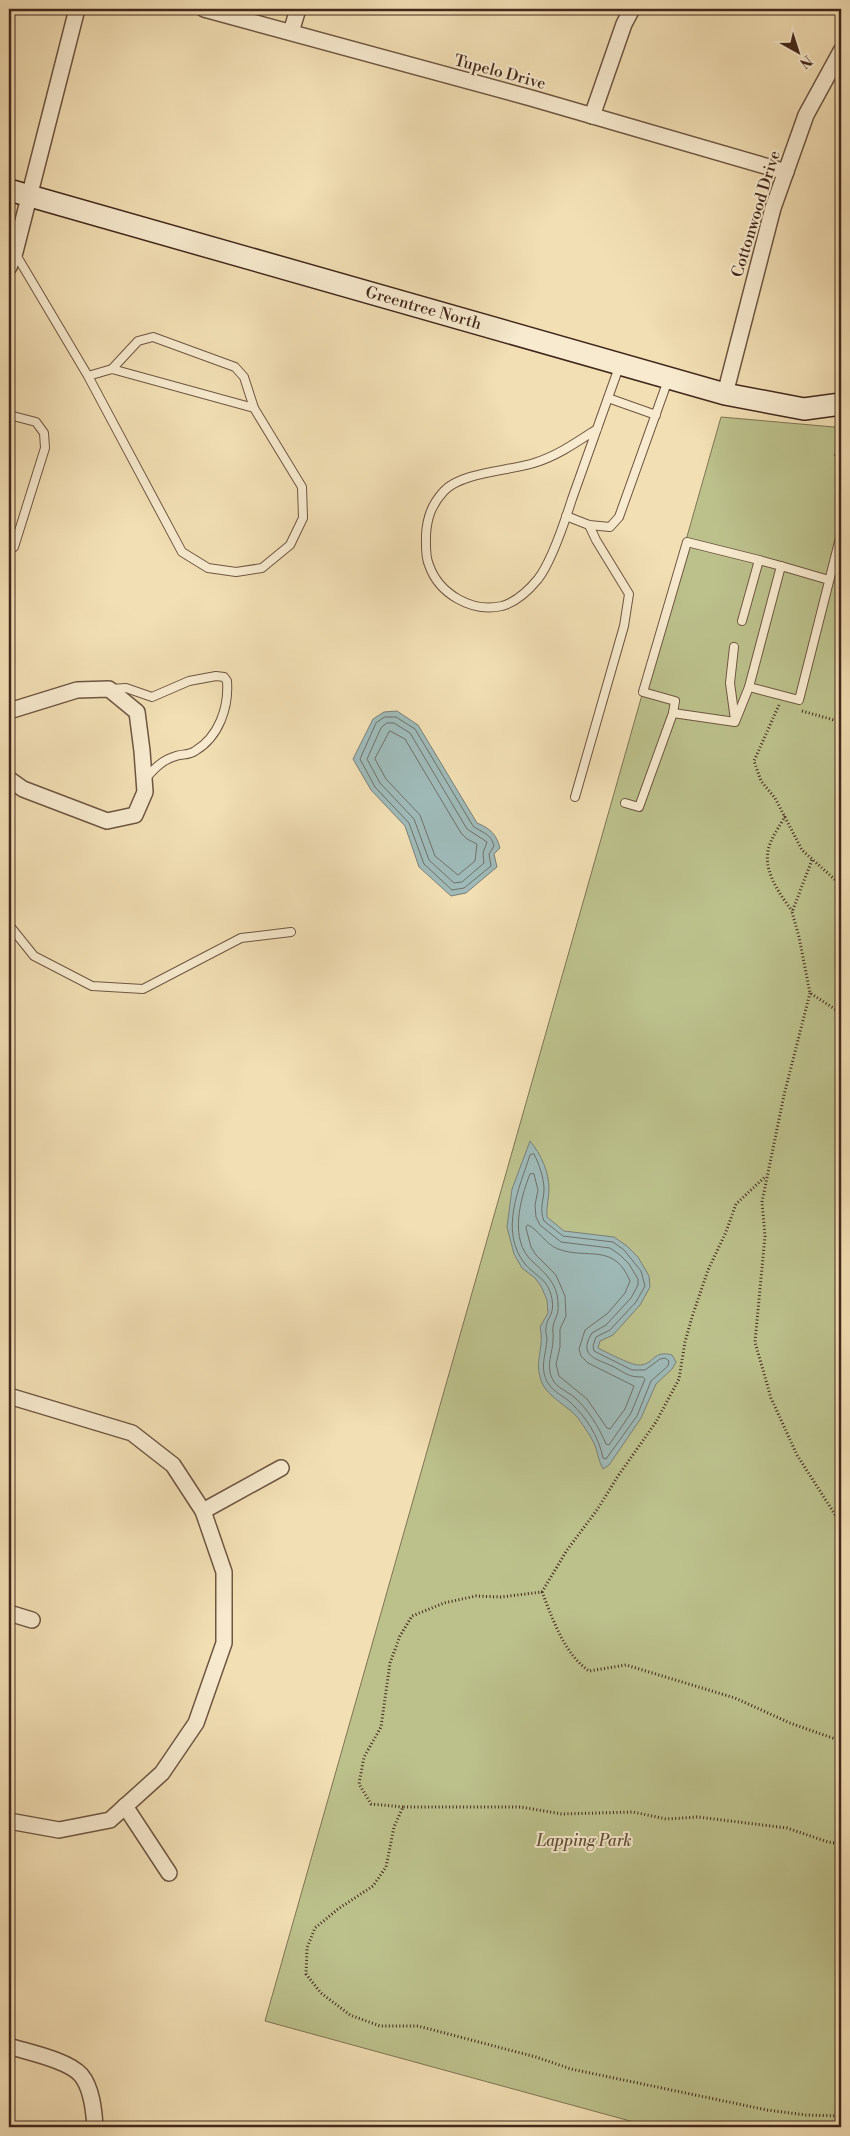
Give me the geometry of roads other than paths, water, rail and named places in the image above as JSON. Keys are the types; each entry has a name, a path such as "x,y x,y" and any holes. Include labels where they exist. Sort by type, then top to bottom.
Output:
{"main road":[{"name":"Greentree North","path":"9,190 725,394 804,409 841,404"}],"street":[{"path":"9,267 15,252 78,9"},
{"name":"Tupelo Drive","path":"204,9 592,116 786,172"},
{"path":"291,32 298,9"},
{"path":"592,116 624,24 632,9"},
{"name":"Cottonwood Drive","path":"725,394 773,208 806,115 841,51"},
{"path":"9,711 77,690 109,689 137,712 145,792 135,815 107,821 23,789 9,779"},
{"path":"9,1396 132,1433 172,1465 203,1511 224,1572 224,1643 196,1723 162,1773 110,1820 59,1830 9,1821"},
{"path":"203,1511 281,1468"},
{"path":"9,1613 32,1620"},
{"path":"125,1806 169,1873"},
{"path":"9,2046 56,2060 81,2075 94,2104 95,2127"}],"lane":[{"path":"15,252 88,376 182,552 208,568 236,572 262,568 290,545 303,518 302,487 254,408 244,377 235,367 153,337 138,341 112,369 88,376"},
{"path":"597,429 560,452 534,463 471,477 446,489 431,507 426,524 428,566 444,588 466,603 483,608 503,606 524,594 539,578 566,516 620,365"},
{"path":"112,369 254,408"},
{"path":"566,516 589,524 610,527 619,516 669,379"},
{"path":"608,398 656,415"},
{"path":"9,415 36,422 44,433 45,448 14,547 9,548"},
{"path":"575,797 624,626 629,594 596,540 589,524"},
{"path":"749,687 799,700 841,534"},
{"path":"625,803 639,807 673,713 675,701 643,692 687,542 829,580"},
{"path":"742,621 759,560"},
{"path":"735,722 749,687 781,566"},
{"path":"734,647 730,682 735,722"},
{"path":"109,689 126,688 152,696 189,681 216,676 224,677 227,681 224,713 211,739 194,752 177,755 159,763 144,780"},
{"path":"673,713 735,722"},
{"path":"9,925 34,956 92,986 143,990 242,938 290,932"}],"water":[{"path":"397,711 418,725 477,823 492,832 500,848 494,854 497,867 466,893 451,896 419,867 405,826 371,790 353,759 373,719 384,712"},
{"path":"530,1141 541,1157 548,1176 547,1217 564,1231 614,1237 638,1257 649,1276 650,1287 640,1305 613,1335 600,1341 598,1348 637,1365 646,1364 661,1354 672,1355 676,1362 672,1369 656,1384 641,1418 609,1465 603,1469 596,1448 578,1418 553,1397 542,1383 539,1368 540,1327 548,1313 547,1300 541,1286 535,1278 522,1268 514,1254 507,1227 512,1189"}],"park label":[{"name":"Lapping Park","path":"584,1841"}]}
